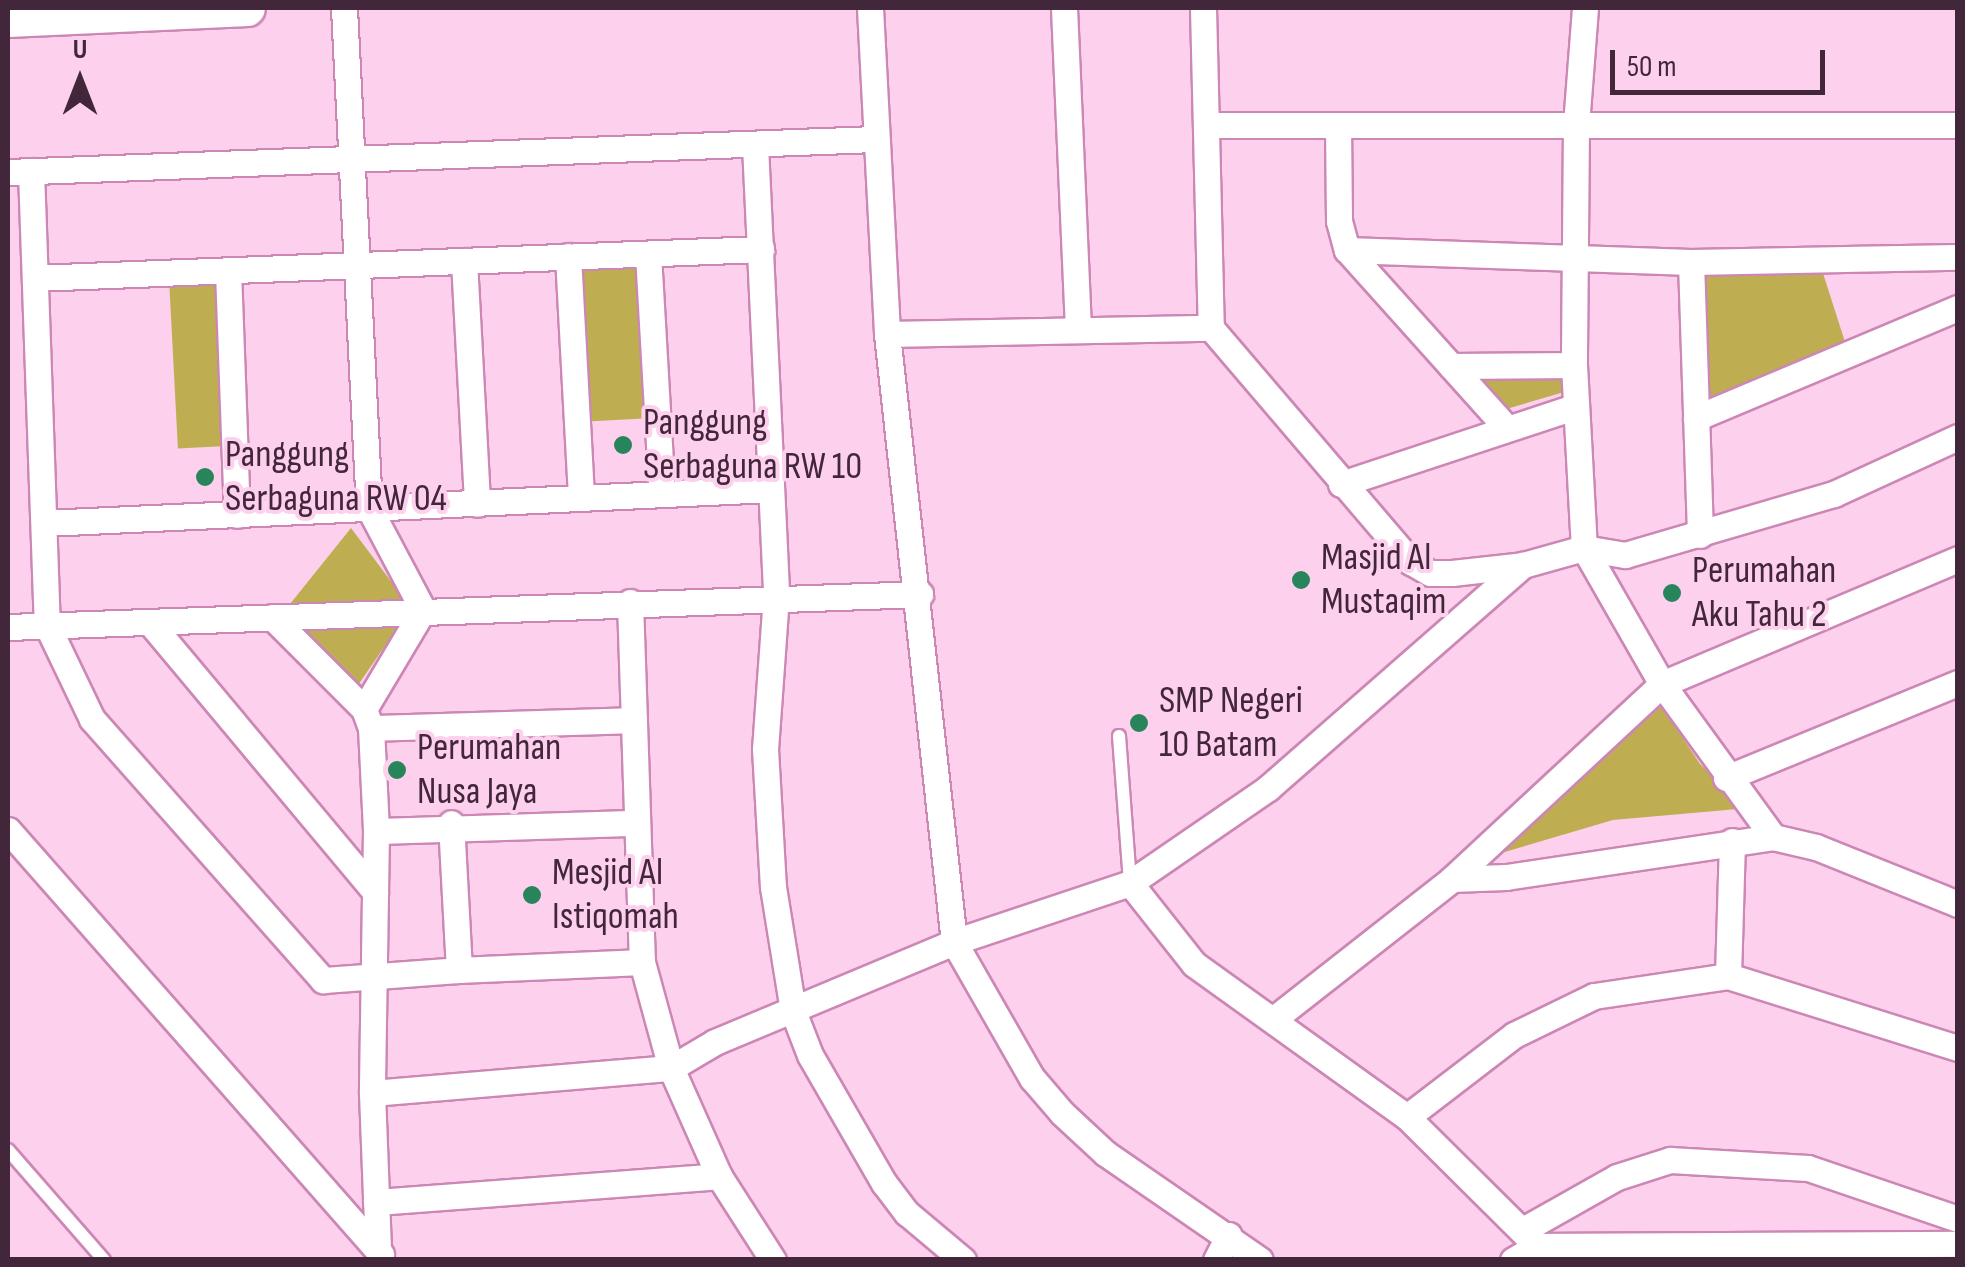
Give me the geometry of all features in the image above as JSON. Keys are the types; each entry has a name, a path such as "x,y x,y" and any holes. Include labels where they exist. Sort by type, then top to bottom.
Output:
{"street":[{"path":"8,19 247,8"},
{"path":"344,8 369,508 423,610"},
{"path":"870,8 887,334 920,594 954,942 1032,1078 1062,1113 1105,1153 1260,1260"},
{"path":"1064,8 1078,330"},
{"path":"1202,8 1211,328 1340,484 1411,562 1430,573 1523,565 1584,548 1625,555 1700,536 1834,494 1958,437"},
{"path":"1585,8 1576,126 1574,365 1584,548 1662,684 1726,778 1773,837"},
{"path":"1206,125 1958,125"},
{"path":"1338,125 1339,221 1347,250 1506,428"},
{"path":"642,962 323,980 311,973 92,719 47,625 35,278 19,172 875,139"},
{"path":"755,145 776,596 765,749 772,887 793,1011 810,1055 884,1183 906,1213 963,1260"},
{"path":"35,278 761,249"},
{"path":"1347,250 1691,262 1958,257"},
{"path":"648,254 662,494"},
{"path":"568,256 581,497"},
{"path":"464,261 477,504"},
{"path":"1691,262 1700,536"},
{"path":"228,271 237,516"},
{"path":"1696,418 1958,308"},
{"path":"887,334 1211,328"},
{"path":"1450,366 1574,365"},
{"path":"1340,484 1574,407"},
{"path":"45,523 771,489"},
{"path":"1275,1018 1452,878 1662,684 1958,558"},
{"path":"372,1092 671,1068 715,1042 954,942 1130,883 1268,788 1523,565"},
{"path":"8,627 152,625 776,596 920,594"},
{"path":"630,602 632,822 642,962 671,1068 719,1176 774,1260"},
{"path":"382,1255 372,1092 376,830 367,718 423,610"},
{"path":"272,617 367,718 634,720"},
{"path":"152,625 374,892"},
{"path":"1726,778 1958,683"},
{"path":"376,830 450,824 632,822"},
{"path":"450,824 459,970"},
{"path":"8,830 382,1255"},
{"path":"1452,878 1506,877 1773,837 1816,847 1958,904"},
{"path":"1728,976 1732,841"},
{"path":"1130,883 1194,964 1275,1018 1407,1117 1530,1238 1958,1244"},
{"path":"1407,1117 1514,1035 1594,996 1728,976 1958,1048"},
{"path":"1514,1260 1530,1238 1616,1177 1670,1160 1808,1168 1958,1219"},
{"path":"376,1202 719,1176"},
{"path":"1216,1260 1229,1235"}],"lane":[{"path":"1120,736 1130,883"},
{"path":"8,1150 104,1260"}],"shaded area":[{"path":"649,264 657,418 583,422 575,268"},
{"path":"1821,267 1845,342 1703,400 1696,268"},
{"path":"223,277 232,446 178,449 169,280"},
{"path":"1562,372 1564,392 1503,410 1480,378"},
{"path":"351,528 405,600 290,604"},
{"path":"402,621 356,688 294,627"},
{"path":"1651,690 1700,764 1749,808 1613,820 1481,859"}],"place":[{"name":"Panggung Serbaguna RW 10","path":"623,445"},
{"name":"Panggung Serbaguna RW 04","path":"205,477"},
{"name":"Masjid Al Mustaqim","path":"1301,580"},
{"name":"Perumahan Aku Tahu 2","path":"1672,593"},
{"name":"SMP Negeri 10 Batam","path":"1139,723"},
{"name":"Perumahan Nusa Jaya","path":"397,770"},
{"name":"Mesjid Al Istiqomah","path":"532,895"}]}
